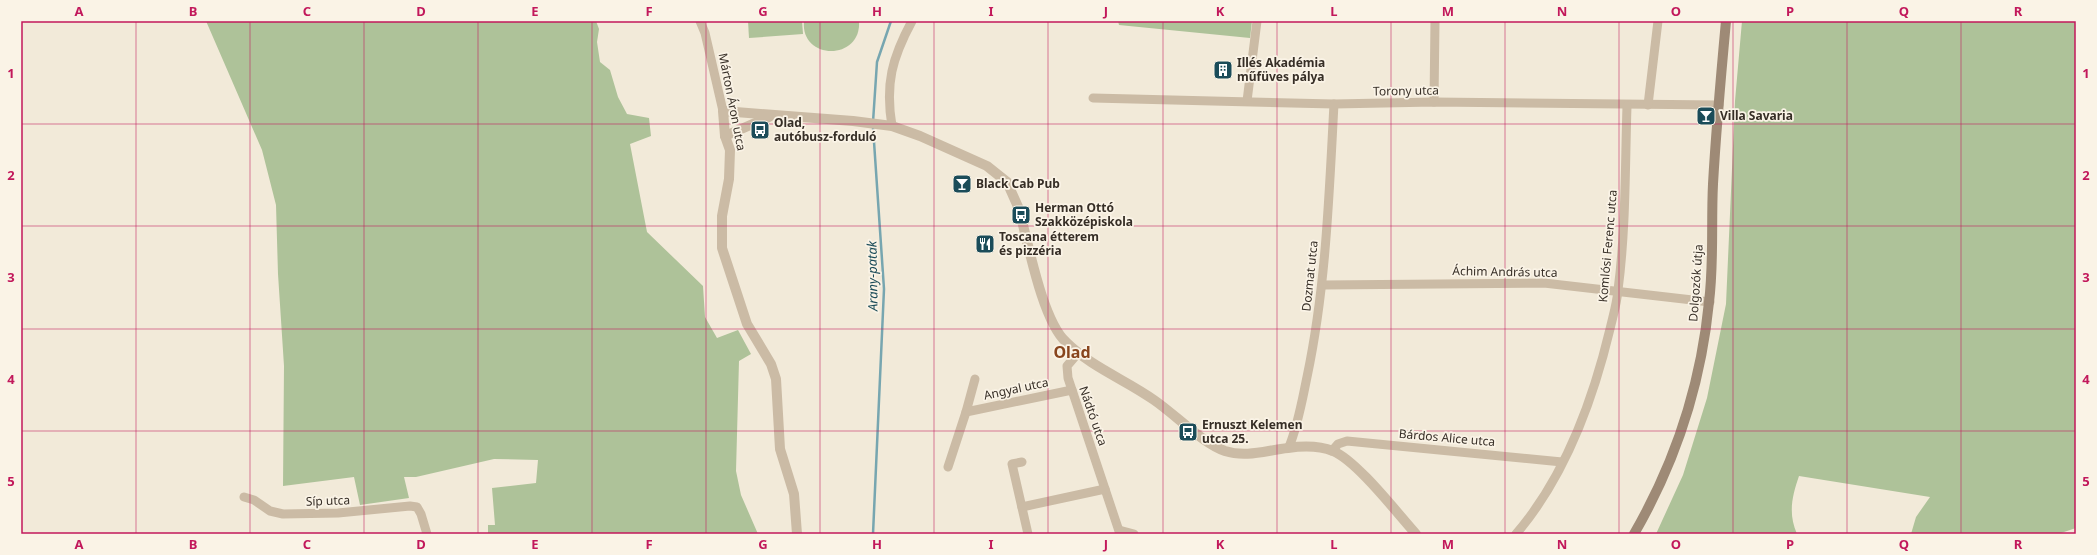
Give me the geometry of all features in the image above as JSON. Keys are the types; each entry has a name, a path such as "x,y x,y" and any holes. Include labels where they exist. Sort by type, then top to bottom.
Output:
{"main road":[{"name":"Dolgozók útja","path":"1634,534 1660,487 1685,422 1704,343 1710,302 1713,184 1726,21"}],"street":[{"name":"Márton Áron utca","path":"700,21 705,34 723,112 725,136 730,150 722,216 722,248 747,324 771,364 776,379 780,450 794,494 797,534"},
{"path":"889,125 889,78 902,42 912,21"},
{"path":"1247,101 1257,21"},
{"path":"1434,102 1436,21"},
{"path":"1648,105 1658,21"},
{"name":"Torony utca","path":"1094,98 1334,104 1434,102 1627,106 1719,105"},
{"name":"Dozmat utca","path":"1289,447 1295,433 1311,359 1323,285 1334,104"},
{"name":"Komlósi Ferenc utca","path":"1516,534 1544,494 1562,462 1572,443 1595,384 1618,291 1624,215 1627,106"},
{"path":"723,112 889,125 920,136 987,166 1007,182 1019,209 1049,318 1064,341 1078,353 1153,399 1212,445 1225,451 1243,454 1266,452 1289,447 1314,447 1332,451 1357,469 1416,534"},
{"path":"725,136 759,120 776,115"},
{"name":"Áchim András utca","path":"1323,285 1544,282 1710,302"},
{"name":"Nádtó utca","path":"1078,353 1067,366 1068,378 1120,532"},
{"name":"Angyal utca","path":"948,468 975,380"},
{"name":"Angyal utca","path":"966,412 1072,390"},
{"name":"Bárdos Alice utca","path":"1332,451 1338,444 1347,441 1562,462"},
{"path":"1022,462 1012,464 1028,534"},
{"path":"1022,506 1105,489"},
{"name":"Síp utca","path":"244,497 254,500 270,511 284,514 338,513 410,506 417,507 421,514 426,534"},
{"path":"1120,532 1134,534"}],"green space":[{"path":"206,21 596,21 599,29 597,42 600,62 610,70 618,97 627,114 649,118 651,136 630,144 647,232 703,286 705,317 717,338 738,330 751,354 739,361 736,471 741,495 758,534 488,534 488,525 495,525 492,488 536,483 538,460 494,459 416,477 404,477 409,498 360,505 354,477 283,486 284,366 278,274 276,205 262,150"},
{"path":"748,21 802,21 803,34 749,38"},
{"path":"804,21 859,21 857,34 851,44 842,49 831,51 820,49 811,44 805,34"},
{"path":"1118,21 1252,21 1250,38 1119,25"},
{"path":"1742,21 2076,21 2076,528 2058,534 1911,534 1916,517 1930,497 1799,476 1794,491 1792,505 1794,527 1797,534 1656,534 1683,475 1707,398 1726,304 1735,101"}],"waterway":[{"name":"Arany-patak","path":"873,122 877,62 891,21"},
{"name":"Arany-patak","path":"873,127 884,289 873,534"}],"place":[{"name":"Illés Akadémia műfüves pálya","path":"1223,70"},
{"name":"Villa Savaria","path":"1706,116"},
{"name":"Olad, autóbusz-forduló","path":"760,130"},
{"name":"Black Cab Pub","path":"962,184"},
{"name":"Herman Ottó Szakközépiskola","path":"1021,215"},
{"name":"Toscana étterem és pizzéria","path":"985,244"},
{"name":"Ernuszt Kelemen utca 25.","path":"1188,432"}],"district":[{"name":"Olad","path":"1072,352"}]}
